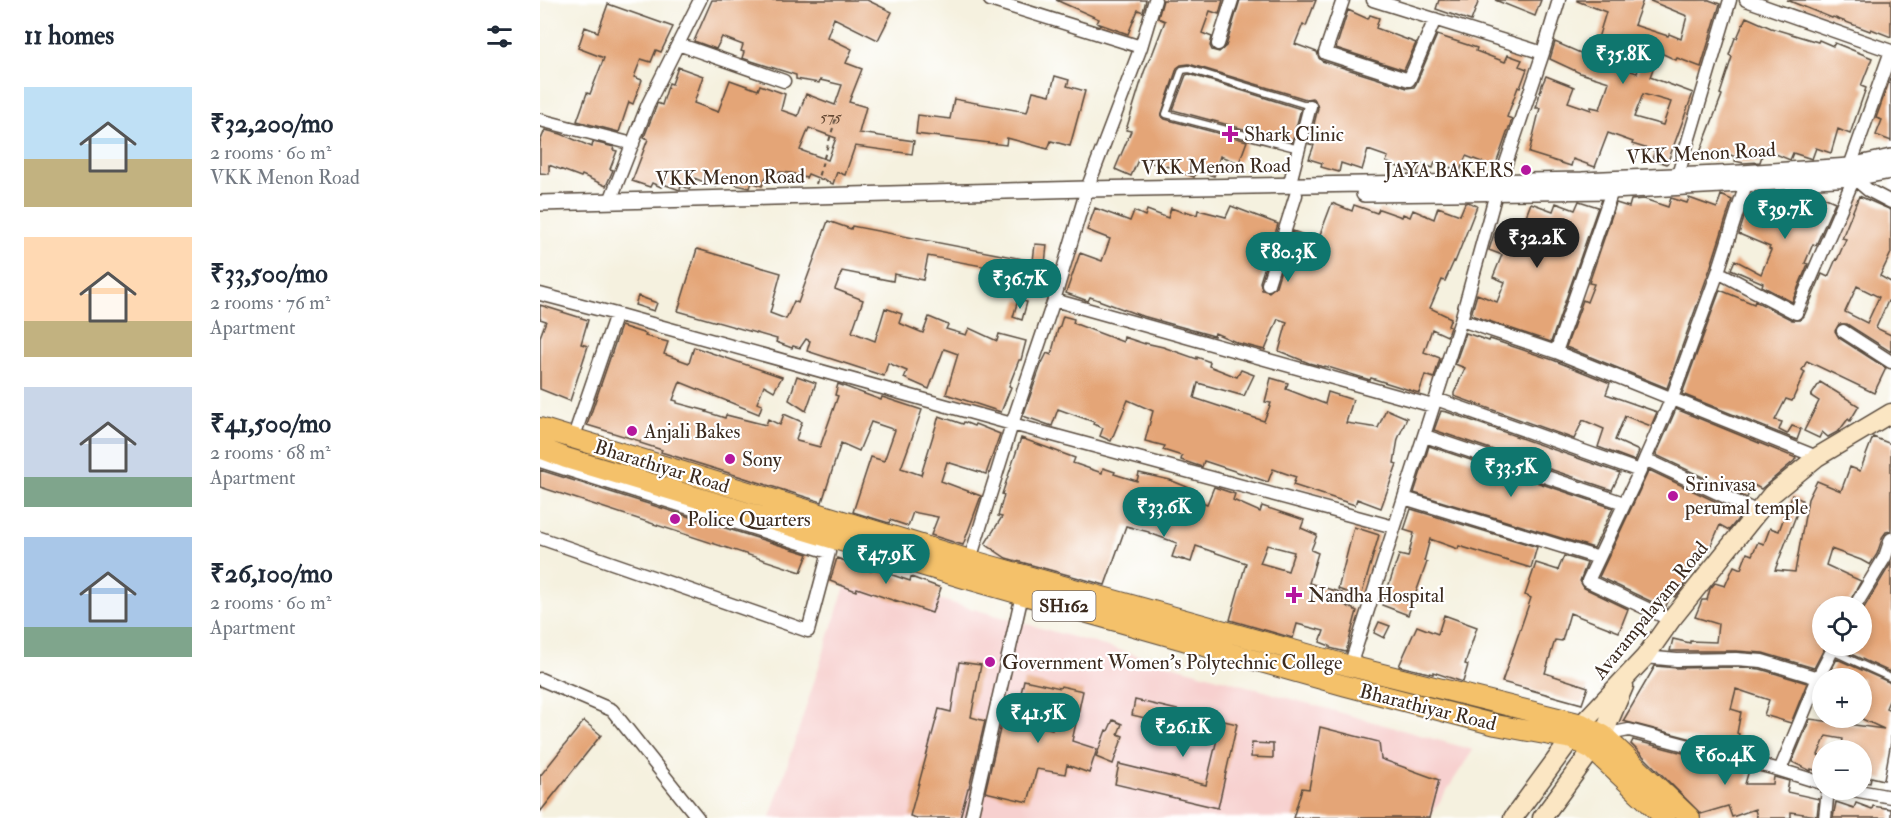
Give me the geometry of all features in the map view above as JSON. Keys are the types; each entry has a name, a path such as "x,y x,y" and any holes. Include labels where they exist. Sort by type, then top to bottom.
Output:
{"main road":[{"name":"Avarampalayam Road","path":"1513,818 1577,731 1645,657 1671,620 1772,494 1817,458 1891,413"},
{"name":"Bharathiyar Road","path":"540,428 967,569 1022,595 1496,725 1577,731"},
{"name":"Bharathiyar Road","path":"540,448 967,569 1350,666 1577,731 1598,742"},
{"path":"1543,818 1598,742 1628,676"},
{"name":"SH162","path":"1598,742 1665,818"},
{"name":"SH162","path":"1598,742 1690,818"}],"street":[{"path":"610,201 648,104 700,0"},
{"path":"990,0 1141,46"},
{"path":"967,569 1086,194 1141,46 1155,0"},
{"path":"1218,44 1232,0"},
{"path":"1343,0 1325,53 1409,80 1435,19"},
{"path":"1373,0 1544,52"},
{"path":"1350,666 1425,436 1461,320 1498,187 1544,52 1559,0"},
{"path":"1678,175 1730,0"},
{"path":"1718,272 1796,313 1852,172 1891,51 1746,0"},
{"path":"678,44 784,81"},
{"path":"1268,284 1293,190 1299,150 1310,106"},
{"path":"540,120 633,144"},
{"name":"VKK Menon Road","path":"540,203 813,196 1746,184 1852,172 1891,158"},
{"name":"VKK Menon Road","path":"1613,185 1678,175 1891,171"},
{"path":"1852,172 1868,190 1891,202"},
{"path":"1671,620 1588,581 1672,398 1718,272 1746,184"},
{"path":"1556,352 1613,185"},
{"name":"VKK Menon Road","path":"540,213 1086,194"},
{"path":"540,294 1394,527"},
{"path":"1054,300 1435,403 1640,471"},
{"path":"573,439 616,314"},
{"path":"1461,320 1556,352 1817,458"},
{"path":"1843,331 1891,362"},
{"path":"1425,436 1624,503"},
{"path":"1645,459 1758,512"},
{"path":"540,461 829,552 808,631 540,538"},
{"path":"1404,498 1599,558"},
{"path":"1860,596 1885,557 1891,538"},
{"path":"971,818 1022,595"},
{"path":"1645,657 1677,660 1761,661 1812,676"},
{"path":"540,679 612,710 698,818"},
{"path":"1780,770 1812,693"},
{"path":"1598,742 1629,730 1812,780"},
{"path":"1872,793 1891,797"},
{"path":"1825,818 1827,800"}],"lane":[{"path":"1299,150 1166,114 1182,70 1189,69 1310,106"},
{"path":"1849,656 1891,678"}],"path":[{"path":"813,196 836,118"}],"shaded area":[{"name":"Government Women's Polytechnic College","path":"849,574 1473,750 1429,818 770,818"}],"building":[{"path":"712,0 867,0 892,12 878,40 834,18 827,37 852,49 846,63 862,69 849,102 866,107 859,133 914,141 912,154 855,146 845,175 837,172 833,184 808,174 806,178 791,173 769,171 762,186 752,182 750,188 736,185 737,183 720,177 716,187 694,178 689,189 681,185 680,190 663,184 661,187 652,183 650,187 632,181 648,139 644,137 657,103 662,105 669,83 672,84 678,67 703,76 694,103 718,112 730,80 758,90 760,85 785,94 781,110 798,116 806,94 835,105 842,85 820,80 819,83 796,79 796,75 742,58 743,45 722,37 716,49 694,41","holes":["809,128 836,138 828,160 800,150"]},
{"path":"1056,0 1146,0 1143,12 1138,10 1128,34 1097,23 1099,19"},
{"path":"1163,0 1223,0 1219,14 1210,11 1202,33 1212,37 1210,46 1212,50 1219,52 1226,46 1240,0 1316,0 1306,26 1303,24 1295,44 1317,52 1322,61 1407,88 1414,87 1416,84 1437,35 1477,48 1476,51 1505,62 1508,55 1522,60 1519,66 1527,69 1507,117 1512,119 1495,167 1466,156 1460,171 1435,162 1433,168 1421,164 1417,173 1413,173 1386,162 1388,157 1368,150 1362,170 1341,163 1339,172 1321,167 1322,163 1309,159 1314,145 1309,144 1318,108 1315,100 1189,64 1177,68 1161,116 1247,141 1239,163 1220,156 1214,176 1197,171 1194,177 1174,168 1138,160 1131,176 1115,169 1131,131 1126,130 1144,72 1165,21 1158,18"},
{"path":"1439,0 1479,0 1471,21 1436,9"},
{"path":"1495,0 1541,0 1535,16"},
{"path":"1643,0 1634,25 1681,39 1687,16 1648,0 1709,0 1720,4 1701,67 1677,58 1676,60 1659,52 1650,77 1693,93 1667,164 1652,159 1655,151 1608,133 1595,167 1573,159 1571,166 1529,153 1540,108 1536,108 1546,76 1574,87 1568,102 1591,110 1591,107 1600,109 1609,82 1580,73 1550,59 1555,42 1592,58 1606,12 1577,1","holes":["1623,44 1644,51 1637,73 1619,67 1620,62 1617,61","1643,94 1671,102 1663,125 1634,117"]},
{"path":"1787,0 1891,0 1891,37 1832,18"},
{"path":"608,4 673,27 661,52 656,50 651,62 641,59 634,77 642,80 633,104 629,102 619,132 577,121 587,93 590,94 604,58 578,48 585,27 598,32"},
{"path":"1348,10 1368,19 1370,15 1379,18 1376,28 1416,43 1404,70 1336,48"},
{"path":"1746,17 1771,28 1818,42 1819,40 1833,46 1835,43 1872,58 1861,86 1866,88 1850,134 1838,129 1831,153 1816,148 1812,159 1793,153 1790,160 1764,149 1760,162 1743,163 1735,161 1736,157 1719,151 1716,161 1700,159 1701,150 1722,95 1720,94 1732,57 1729,55"},
{"path":"1189,74 1301,109 1292,142 1173,110 1186,75"},
{"path":"1055,76 1069,80 1067,86 1085,91 1070,146 1051,141 1048,149 1007,138 1006,145 916,134 918,115 950,119 954,99 1027,112 1033,91 1050,95"},
{"path":"1890,79 1891,141 1876,135 1882,120 1876,118"},
{"path":"545,130 592,147 593,142 614,147 613,150 617,151 610,169 613,170 606,186 582,175 581,177 549,165 549,174 540,173 540,142"},
{"path":"1799,191 1811,195 1812,192 1835,202 1816,245 1813,244 1805,263 1808,264 1792,302 1762,286 1763,283 1731,269 1735,260 1761,274 1771,250 1770,247 1739,234 1748,205 1753,207 1757,198 1783,210 1788,199 1794,202"},
{"path":"1721,195 1732,200 1667,388 1566,347 1583,300 1587,302 1594,284 1589,283 1616,203 1629,207 1631,200 1644,199 1668,207 1671,198 1687,203 1689,198 1717,208"},
{"path":"1859,196 1891,210 1891,253 1880,276 1891,282 1891,303 1888,301 1876,328 1891,335 1891,352 1847,324 1839,324 1835,331 1839,338 1886,368 1874,393 1807,361 1802,370 1805,372 1792,401 1786,399 1775,420 1782,422 1779,430 1787,434 1792,426 1801,429 1797,440 1682,394 1720,290 1754,304 1755,301 1792,320 1800,320 1804,316 1822,274 1828,277 1837,260 1846,239 1842,238","holes":["1857,286 1879,297 1867,323 1845,312"]},
{"path":"1579,201 1598,207 1551,342 1471,315 1477,294 1497,302 1505,282 1493,277 1502,255 1489,250 1496,228 1518,237 1531,203 1553,211 1556,203 1575,210"},
{"path":"1332,203 1352,211 1354,205 1377,213 1379,209 1402,217 1403,214 1410,217 1413,210 1434,219 1438,207 1460,215 1465,203 1477,206 1455,262 1445,281 1442,280 1430,308 1451,318 1448,326 1450,327 1447,336 1432,329 1424,352 1440,358 1434,378 1425,375 1419,393 1371,378 1370,380 1309,363 1279,351 1287,322 1278,319 1265,350 1238,343 1215,333 1214,336 1139,315 1090,297 1088,301 1066,293 1080,253 1102,261 1110,239 1087,230 1095,208 1130,221 1134,211 1145,216 1147,210 1168,218 1171,208 1197,215 1198,210 1226,217 1231,206 1278,224 1260,282 1262,290 1269,292 1276,286 1293,231 1318,240"},
{"path":"828,221 851,229 852,226 1033,261 1035,244 1047,245 1043,283 1013,279 1015,272 928,256 923,280 894,274 893,281 842,271 835,289 863,300 852,332 875,341 885,308 902,314 899,323 923,333 929,317 948,325 946,329 966,335 969,328 997,341 999,334 1026,341 1001,412 946,394 958,354 944,349 929,389 904,378 907,371 888,363 884,376 807,351 810,341 806,339 800,348 793,346 792,348 776,342 777,339 678,311 697,249 781,273 770,313 786,319 794,301 798,303"},
{"path":"638,296 657,303 654,311 635,305"},
{"path":"1018,300 1027,302 1022,320 1013,317"},
{"path":"540,305 588,320 581,344 588,346 570,401 540,389 540,337 546,321 540,319"},
{"path":"1063,316 1074,319 1073,323 1123,342 1124,337 1197,359 1197,357 1210,362 1209,366 1237,377 1241,370 1254,375 1244,396 1198,383 1194,398 1264,421 1271,403 1265,402 1271,378 1288,383 1286,389 1325,404 1328,392 1353,400 1346,423 1378,428 1386,409 1407,418 1398,439 1394,463 1397,464 1381,508 1357,499 1355,505 1293,485 1296,477 1273,469 1268,482 1204,461 1202,467 1181,460 1182,456 1163,450 1165,446 1145,441 1153,411 1128,400 1111,441 1100,436 1103,428 1093,424 1094,422 1058,409 1052,426 1023,416 1041,365 1047,353 1051,355"},
{"path":"621,326 668,342 664,354 689,363 694,347 782,377 774,391 764,385 757,403 762,405 759,414 680,382 673,400 725,418 726,415 766,425 768,419 780,425 784,414 802,422 797,441 820,447 838,396 835,395 838,384 881,400 882,397 922,410 901,468 921,475 939,416 963,424 964,422 974,426 975,424 1000,434 986,474 947,462 941,481 981,496 963,545 931,535 938,517 913,512 908,526 853,512 871,457 884,461 895,430 871,422 859,451 841,443 822,502 661,452 662,450 640,443 640,441 587,425"},
{"path":"1466,333 1553,360 1610,383 1606,394 1657,412 1651,426 1625,416 1615,440 1639,451 1635,461 1598,447 1604,429 1583,420 1574,439 1454,396 1465,368 1455,364"},
{"path":"797,376 816,383 806,411 789,400"},
{"path":"1820,382 1859,406 1850,421 1848,419 1839,431 1828,437 1822,432 1819,438 1804,431 1819,401 1811,396"},
{"path":"1676,409 1796,458 1761,489 1752,484 1747,498 1656,455"},
{"path":"1441,411 1620,473 1612,490 1434,430"},
{"path":"1873,437 1891,444 1891,531 1886,532 1883,536 1877,554 1870,565 1831,549 1826,565 1861,581 1853,596 1812,596 1812,656 1820,656 1814,668 1763,653 1670,651 1673,639 1690,643 1690,641 1716,642 1718,624 1695,617 1702,600 1707,600 1710,589 1715,583 1725,586 1734,566 1741,569 1747,553 1752,555 1758,542 1764,544 1770,528 1779,531 1792,495 1802,500 1775,570 1795,572 1808,499 1817,481 1841,491 1850,467 1860,471"},
{"path":"1021,438 1075,458 1073,463 1102,473 1103,468 1137,481 1139,473 1170,480 1192,489 1188,497 1207,504 1214,487 1235,494 1233,500 1260,512 1262,506 1304,520 1301,528 1317,535 1311,550 1318,553 1309,583 1342,593 1338,602 1357,611 1346,652 1330,648 1320,642 1324,631 1297,624 1293,638 1230,620 1246,563 1196,546 1191,562 1172,557 1177,543 1149,532 1126,526 1105,585 1006,558 985,544 1002,517 998,516 1004,495 1002,494","holes":["1267,545 1294,552 1288,571 1260,563"]},
{"path":"1429,446 1613,508 1594,548 1414,493"},
{"name":"Police Quarters","path":"540,470 808,554 801,572 540,487"},
{"path":"1649,470 1742,514 1729,530 1720,525 1709,550 1702,546 1684,586 1675,597 1671,595 1665,608 1599,577"},
{"path":"1411,509 1537,547 1531,568 1459,546 1458,549 1430,539 1424,561 1427,562 1408,615 1382,605 1399,555 1408,557 1414,533 1404,530"},
{"path":"1354,527 1379,535 1361,597 1338,589"},
{"path":"1564,556 1587,563 1580,581 1584,588 1628,609 1619,632 1570,613 1562,641 1555,640 1545,673 1588,687 1582,704 1502,682 1531,598 1525,595 1536,563 1558,570"},
{"path":"837,558 871,571 872,568 910,581 911,577 941,588 932,613 830,581"},
{"path":"1891,563 1890,672 1855,656 1872,656 1871,596"},
{"path":"1444,615 1477,627 1465,664 1468,665 1463,682 1433,672 1433,674 1399,666 1417,626 1438,634"},
{"path":"1379,622 1390,626 1384,638 1374,633"},
{"path":"1837,659 1857,668 1832,668"},
{"path":"959,662 981,665 971,717 985,721 960,818 910,816 939,709 951,712"},
{"path":"1655,666 1760,669 1807,683 1791,723 1764,715 1769,700 1736,689 1731,709 1741,712 1735,750 1623,721"},
{"path":"1872,675 1891,683 1891,696 1886,708 1891,710 1891,742 1884,780 1872,777 1872,740 1843,740 1826,736 1824,740 1812,740 1811,771 1792,762 1810,719 1812,719 1812,728 1884,729 1872,724"},
{"path":"1024,680 1083,691 1072,741 1097,749 1089,773 1067,765 1065,774 1037,769 1028,802 985,792 1003,717 1052,729 1056,707 1032,701 1031,705 1019,702"},
{"path":"1135,700 1237,724 1218,808 1115,784 1119,764 1206,785 1218,735 1132,715"},
{"path":"1113,720 1122,724 1118,734 1123,736 1113,764 1096,757 1106,730 1108,731"},
{"path":"584,721 601,735 540,812 540,776"},
{"path":"1320,727 1379,742 1381,759 1439,780 1429,818 1293,818 1302,788 1309,789"},
{"path":"1633,740 1749,770 1745,784 1773,784 1774,777 1789,781 1787,792 1819,800 1817,816 1791,812 1791,818 1757,818 1755,809 1732,817 1728,806 1701,814 1631,744"},
{"path":"1252,743 1273,744 1273,758 1251,757"},
{"path":"1836,802 1854,808 1856,803 1872,809 1873,806 1891,809 1891,818 1833,818"}],"place":[{"name":"Shark Clinic","path":"1230,134"},
{"name":"JAYA BAKERS","path":"1526,170"},
{"name":"Anjali Bakes","path":"632,431"},
{"name":"Sony","path":"730,459"},
{"name":"Srinivasa perumal temple","path":"1673,496"},
{"name":"Police Quarters","path":"675,519"},
{"name":"Nandha Hospital","path":"1294,595"},
{"name":"Government Women's Polytechnic College","path":"990,662"}]}
